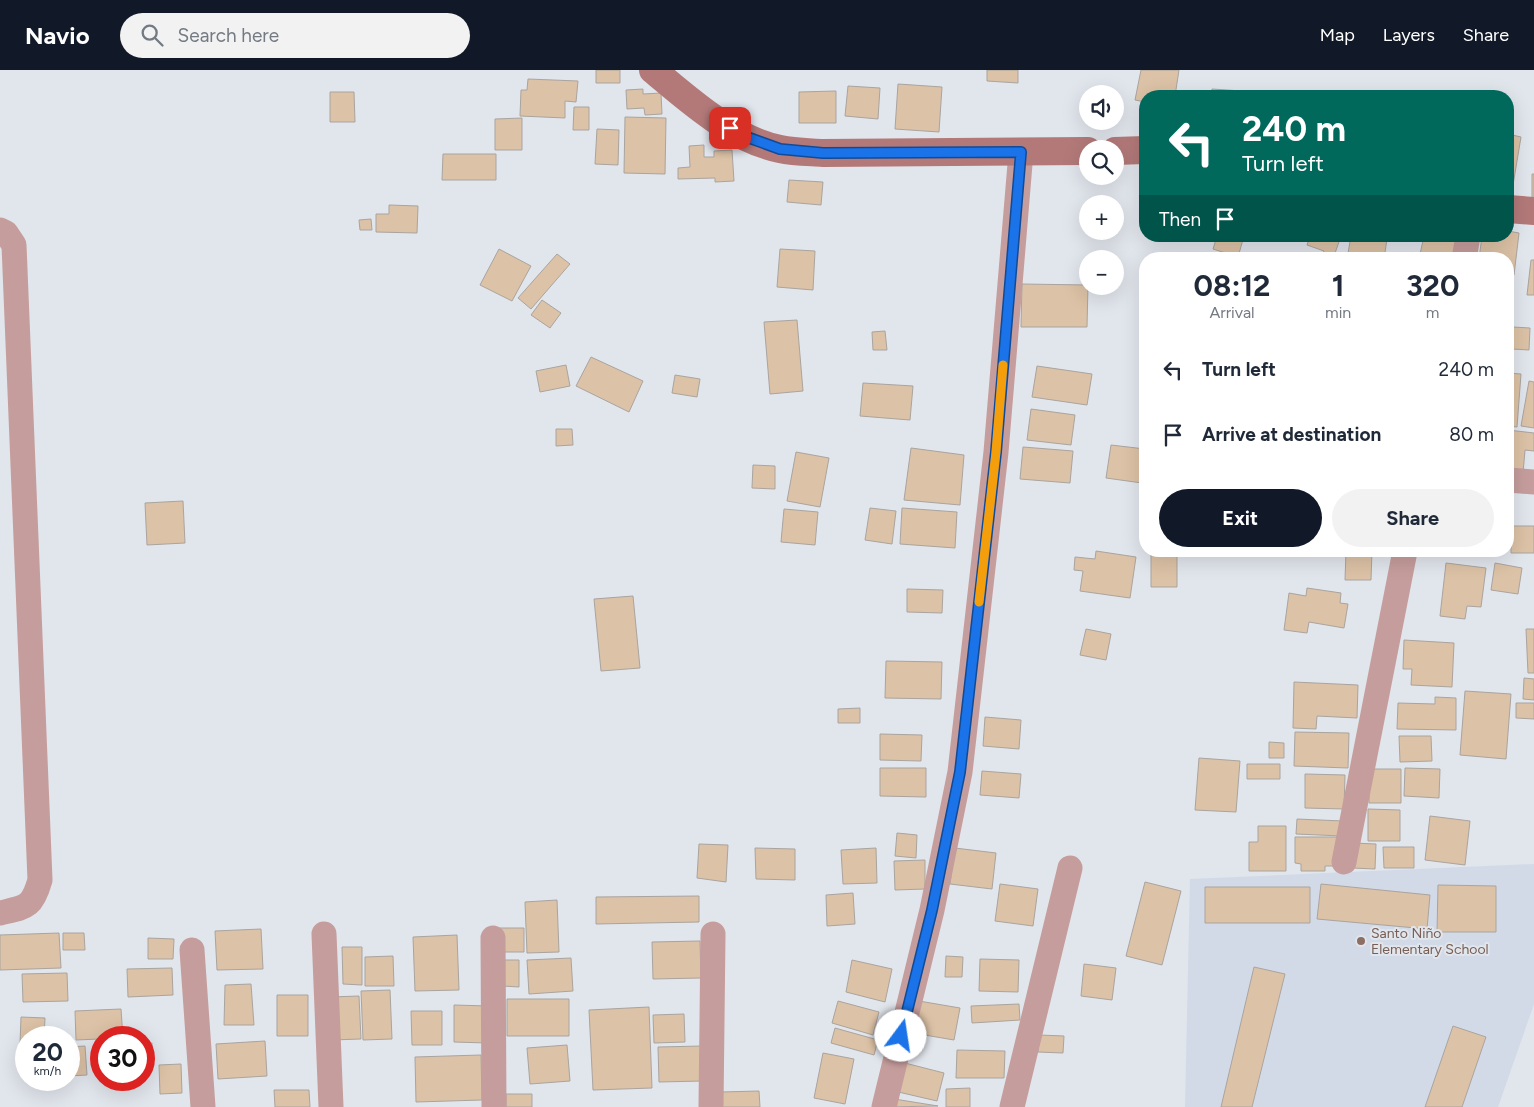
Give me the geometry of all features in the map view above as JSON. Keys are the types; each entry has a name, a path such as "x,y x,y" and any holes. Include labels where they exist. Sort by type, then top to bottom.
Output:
{"street":[{"path":"653,70 703,112 744,136 780,149 823,153 1079,151"},
{"path":"1124,151 1139,150"},
{"path":"884,1107 932,910 960,772 996,452 1021,152"},
{"path":"1514,209 1534,211"},
{"path":"0,230 6,233 14,244 40,880 35,897 24,908 0,912"},
{"path":"1514,480 1534,482"},
{"path":"1344,862 1404,557"},
{"path":"1012,1107 1070,868"},
{"path":"324,934 330,1107"},
{"path":"711,1107 713,934"},
{"path":"493,938 494,1107"},
{"path":"192,950 203,1107"}],"shaded area":[{"name":"Santo Niño Elementary School","path":"1534,864 1534,1004 1498,1107 1185,1107 1190,879"}],"building":[{"path":"596,70 620,70 620,83 596,83"},
{"path":"987,70 1018,70 1018,83 987,81"},
{"path":"1141,70 1179,70 1176,90 1139,90 1139,101 1135,100"},
{"path":"528,79 578,81 576,102 565,101 565,118 520,116 521,90 527,90"},
{"path":"898,84 942,87 939,132 895,129"},
{"path":"848,86 880,88 878,119 845,116"},
{"path":"643,89 643,94 661,93 662,114 645,115 644,108 627,109 626,90"},
{"path":"836,91 836,123 799,123 799,92"},
{"path":"330,92 354,92 355,122 330,122"},
{"path":"574,107 589,107 589,130 573,130"},
{"path":"625,117 666,118 665,174 624,173"},
{"path":"522,118 522,150 495,150 495,119"},
{"path":"597,129 619,130 618,165 595,164"},
{"path":"1514,135 1521,137 1514,179"},
{"path":"704,145 704,157 714,157 714,151 732,150 734,181 715,182 715,178 678,179 678,168 690,167 689,146"},
{"path":"443,154 496,154 496,180 442,180"},
{"path":"1532,174 1534,174 1534,199 1532,199"},
{"path":"789,180 823,182 821,205 787,202"},
{"path":"389,205 418,206 417,233 376,232 376,214 389,214"},
{"path":"371,219 372,230 360,230 359,220"},
{"path":"1514,232 1519,233 1514,275 1514,252 1480,252 1481,242 1514,242"},
{"path":"1215,242 1242,242 1239,252 1222,252 1213,249"},
{"path":"1308,242 1339,242 1335,252 1324,252 1307,245"},
{"path":"1350,242 1387,242 1385,252 1348,252"},
{"path":"1423,242 1465,242 1463,252 1421,252"},
{"path":"499,249 531,266 512,301 480,285"},
{"path":"780,249 815,251 813,290 777,287"},
{"path":"557,254 570,264 531,309 518,298"},
{"path":"1531,260 1534,260 1534,295 1527,295"},
{"path":"1022,284 1079,285 1079,295 1088,295 1087,327 1021,327"},
{"path":"542,300 561,313 550,328 531,315"},
{"path":"797,320 803,391 770,394 764,322"},
{"path":"1514,327 1530,328 1529,350 1514,349"},
{"path":"885,331 887,350 873,350 872,332"},
{"path":"591,357 643,381 629,412 576,386"},
{"path":"566,365 570,386 540,392 536,371"},
{"path":"1037,366 1092,374 1087,405 1032,397"},
{"path":"1514,373 1521,374 1517,427 1514,427"},
{"path":"675,375 700,379 697,397 672,393"},
{"path":"1529,381 1534,382 1534,428 1521,426"},
{"path":"863,383 913,386 910,420 860,416"},
{"path":"1031,409 1075,415 1071,445 1027,440"},
{"path":"556,429 572,429 573,445 556,446"},
{"path":"1514,431 1534,433 1534,451 1525,450 1523,473 1514,472"},
{"path":"1111,445 1139,448 1139,483 1106,478"},
{"path":"1023,447 1073,451 1070,483 1020,479"},
{"path":"911,448 964,455 960,505 904,500"},
{"path":"796,452 829,458 820,507 787,501"},
{"path":"753,465 775,466 775,489 752,488"},
{"path":"183,501 185,543 147,545 145,503"},
{"path":"870,508 896,511 892,544 865,540"},
{"path":"902,508 957,512 955,548 900,544"},
{"path":"784,509 818,512 815,545 781,542"},
{"path":"1514,526 1534,526 1534,553 1514,553"},
{"path":"1096,551 1136,557 1130,598 1080,591 1083,571 1074,570 1075,557 1095,559"},
{"path":"1151,557 1177,557 1177,587 1151,587"},
{"path":"1346,557 1372,557 1371,580 1345,580"},
{"path":"1446,563 1486,568 1481,607 1467,606 1465,619 1440,616"},
{"path":"1495,563 1522,568 1518,594 1491,590"},
{"path":"1307,588 1341,593 1340,603 1348,604 1344,628 1309,622 1307,633 1284,630 1289,593 1306,596"},
{"path":"907,589 943,590 942,613 907,612"},
{"path":"633,596 640,668 601,671 594,599"},
{"path":"1086,629 1111,634 1106,660 1080,655"},
{"path":"1526,629 1534,629 1534,673 1528,673"},
{"path":"1404,640 1454,643 1452,687 1411,685 1412,669 1403,669"},
{"path":"886,661 942,662 941,699 885,698"},
{"path":"1524,678 1534,679 1534,700 1523,699"},
{"path":"1294,682 1358,685 1357,718 1317,716 1316,729 1293,728"},
{"path":"1465,691 1511,694 1506,759 1460,755"},
{"path":"1435,697 1456,698 1456,730 1397,729 1398,703 1435,704"},
{"path":"1516,703 1534,703 1534,719 1516,718"},
{"path":"860,708 860,723 838,723 838,709"},
{"path":"985,717 1021,720 1019,749 983,746"},
{"path":"1295,732 1349,733 1348,768 1294,766"},
{"path":"880,734 922,735 921,761 880,760"},
{"path":"1399,736 1431,736 1432,761 1400,762"},
{"path":"1269,742 1284,743 1284,758 1269,758"},
{"path":"1199,758 1240,761 1236,812 1195,810"},
{"path":"1247,764 1280,764 1280,779 1247,779"},
{"path":"880,768 926,768 926,797 880,796"},
{"path":"1405,768 1440,769 1439,798 1404,796"},
{"path":"1369,769 1401,769 1401,803 1369,803"},
{"path":"982,771 1021,774 1019,798 980,795"},
{"path":"1305,774 1345,775 1344,809 1305,808"},
{"path":"1368,809 1400,810 1400,841 1368,841"},
{"path":"1430,816 1470,821 1465,865 1425,860"},
{"path":"1297,819 1343,821 1342,836 1296,834"},
{"path":"1258,826 1286,826 1286,871 1249,871 1249,842 1258,842"},
{"path":"897,833 917,835 916,858 895,856"},
{"path":"1295,837 1339,837 1339,866 1325,866 1325,871 1301,871 1301,864 1295,863"},
{"path":"1353,843 1376,844 1375,869 1352,868"},
{"path":"699,844 728,845 726,882 697,878"},
{"path":"1383,847 1414,847 1414,868 1384,868"},
{"path":"755,848 795,849 795,880 756,879"},
{"path":"876,848 877,883 843,884 841,850"},
{"path":"955,848 996,853 992,889 950,884"},
{"path":"925,860 925,889 895,890 894,861"},
{"path":"1145,882 1181,891 1162,965 1126,956"},
{"path":"1000,884 1038,889 1033,926 995,921"},
{"path":"1321,884 1430,895 1427,929 1317,919"},
{"path":"1438,885 1496,886 1496,932 1437,932"},
{"path":"1205,887 1310,887 1310,923 1205,923"},
{"path":"853,893 855,924 827,926 826,895"},
{"path":"699,896 699,922 596,924 596,897"},
{"path":"557,900 559,952 527,953 525,902"},
{"path":"497,928 524,928 524,952 497,952"},
{"path":"261,929 263,969 217,970 215,931"},
{"path":"59,933 61,968 0,970 0,935"},
{"path":"63,933 84,933 85,950 63,950"},
{"path":"457,935 459,990 415,991 413,937"},
{"path":"148,938 174,939 173,959 148,959"},
{"path":"700,941 701,978 653,979 652,942"},
{"path":"342,947 362,947 362,985 343,984"},
{"path":"393,956 394,986 365,986 365,957"},
{"path":"946,956 963,957 962,977 945,977"},
{"path":"571,958 573,991 529,994 527,960"},
{"path":"980,959 1019,960 1018,992 979,991"},
{"path":"503,960 519,960 519,987 503,986"},
{"path":"852,960 892,969 885,1002 846,992"},
{"path":"1084,964 1116,968 1112,1000 1081,996"},
{"path":"1254,967 1285,974 1252,1107 1221,1107"},
{"path":"172,968 173,995 128,997 127,969"},
{"path":"67,973 68,1001 23,1002 22,974"},
{"path":"251,984 254,1025 224,1025 225,985"},
{"path":"390,990 392,1039 363,1040 361,991"},
{"path":"277,995 308,995 308,1036 277,1036"},
{"path":"359,996 361,1039 331,1040 330,997"},
{"path":"507,999 569,999 569,1036 507,1036"},
{"path":"838,1001 879,1012 873,1035 832,1023"},
{"path":"919,1001 960,1008 954,1040 913,1033"},
{"path":"1019,1004 1020,1020 972,1023 971,1006"},
{"path":"454,1005 488,1006 487,1043 454,1042"},
{"path":"649,1007 652,1088 593,1090 589,1010"},
{"path":"121,1009 122,1026 90,1026 90,1039 80,1040 80,1026 76,1026 75,1011"},
{"path":"411,1011 442,1011 442,1045 412,1045"},
{"path":"684,1014 685,1042 654,1043 653,1015"},
{"path":"21,1017 45,1018 45,1026 21,1026"},
{"path":"1453,1026 1486,1037 1462,1107 1425,1107"},
{"path":"835,1028 878,1040 874,1055 831,1043"},
{"path":"1039,1035 1064,1036 1063,1053 1038,1052"},
{"path":"265,1041 267,1076 218,1079 216,1044"},
{"path":"567,1045 570,1081 530,1084 527,1048"},
{"path":"80,1046 85,1046 87,1075 80,1075"},
{"path":"702,1046 703,1081 659,1082 658,1047"},
{"path":"957,1050 1005,1051 1004,1078 956,1078"},
{"path":"823,1053 854,1059 845,1104 814,1098"},
{"path":"481,1055 482,1100 416,1102 415,1057"},
{"path":"901,1062 944,1073 937,1101 894,1091"},
{"path":"181,1064 182,1093 160,1094 159,1065"},
{"path":"970,1088 970,1107 946,1107 946,1089"},
{"path":"274,1090 309,1090 310,1107 275,1107"},
{"path":"759,1091 760,1107 722,1107 721,1092"},
{"path":"506,1094 532,1094 532,1107 506,1107"},
{"path":"888,1098 938,1106 886,1107"}],"slow traffic":[{"path":"979,602 996,452 1003,365"}],"place":[{"name":"Santo Niño Elementary School","path":"1361,941"}],"route":[{"path":"730,128 744,136 780,149 823,153 1021,152 996,452 960,772 932,910 901,1036"}]}
